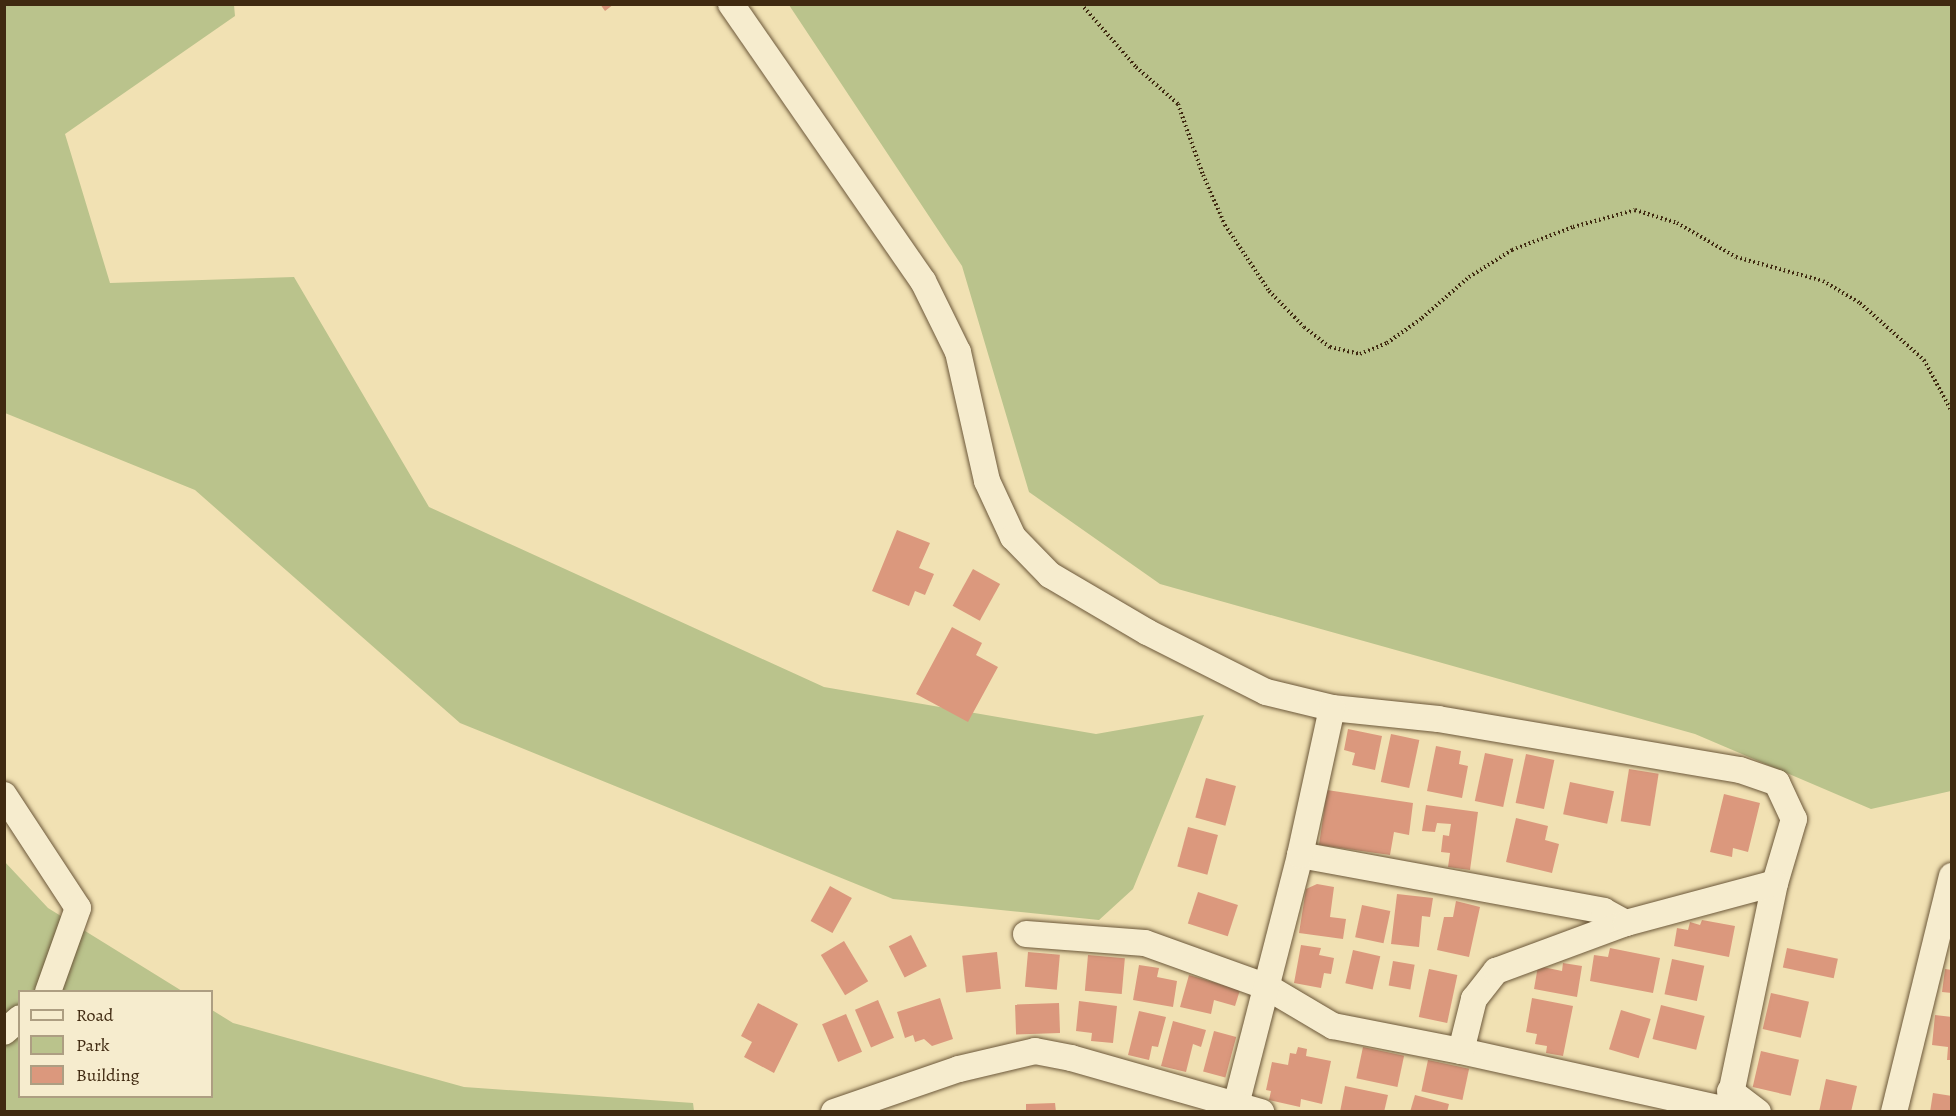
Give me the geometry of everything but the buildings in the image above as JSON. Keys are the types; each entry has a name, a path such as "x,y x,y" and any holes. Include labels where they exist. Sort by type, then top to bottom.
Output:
{"street":[{"path":"730,4 923,281 958,352 987,481 1013,537 1050,575 1168,644 1266,692 1332,708 1438,718 1740,770 1777,783 1794,819 1775,883 1728,1104"},
{"path":"1236,1105 1300,855 1332,708"},
{"path":"4,795 78,908 49,990"},
{"path":"1300,855 1604,911 1626,923"},
{"path":"1894,1112 1952,876"},
{"path":"1461,1051 1474,999 1496,971 1626,923 1775,883"},
{"path":"1026,934 1145,942 1267,987 1333,1026 1728,1104 1758,1112"},
{"path":"4,1032 18,1020"},
{"path":"834,1112 959,1069 1035,1051 1071,1058 1261,1112"}],"path":[{"path":"1081,4 1136,67 1178,104 1203,175 1225,225 1269,291 1304,327 1330,348 1360,354 1387,343 1422,318 1469,278 1512,250 1573,227 1635,210 1677,223 1736,257 1823,281 1860,303 1924,360 1952,412"}],"green space":[{"path":"4,5 234,5 235,16 65,134 110,283 294,277 429,507 824,687 1096,734 1204,715 1133,889 1099,920 893,899 460,723 195,490 5,413"},
{"path":"789,5 1951,5 1951,791 1871,809 1695,734 1160,584 1029,492 962,266"},
{"path":"4,861 48,908 180,990 18,990 18,1098 213,1098 213,1011 233,1023 464,1087 693,1103 694,1111 5,1111"}]}
